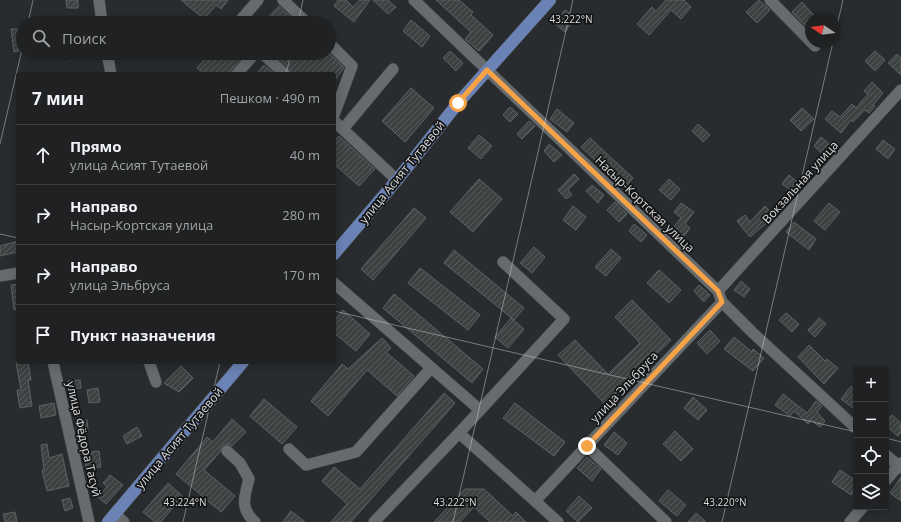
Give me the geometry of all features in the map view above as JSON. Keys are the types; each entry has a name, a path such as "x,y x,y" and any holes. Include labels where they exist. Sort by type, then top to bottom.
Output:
{"main road":[{"name":"улица Асият Тутаевой","path":"336,252 487,70 550,0"},
{"name":"улица Асият Тутаевой","path":"116,519 241,364"}],"street":[{"path":"99,0 101,16"},
{"path":"244,16 258,0"},
{"path":"283,0 300,16"},
{"name":"Насыр-Кортская улица","path":"414,0 718,291 722,302 797,375 853,425"},
{"path":"770,0 805,37"},
{"path":"336,50 352,66 336,110"},
{"path":"108,60 110,72"},
{"path":"239,72 249,60"},
{"path":"269,60 282,72"},
{"path":"343,129 393,69"},
{"name":"Вокзальная улица","path":"718,291 901,90"},
{"path":"336,123 397,180"},
{"path":"374,522 459,433 564,319 503,262"},
{"path":"0,276 16,272"},
{"path":"336,285 480,410"},
{"name":"улица Эльбруса","path":"535,500 722,302"},
{"name":"улица Фёдора Тасуй","path":"53,364 89,522"},
{"path":"150,364 156,382"},
{"path":"289,449 306,465 356,452 431,368"},
{"path":"459,433 558,522"},
{"path":"587,446 666,522"},
{"path":"227,452 240,463 249,480 245,499 245,509 255,522"},
{"path":"889,457 900,465 889,477"},
{"path":"850,522 860,510"}],"building":[{"path":"66,0 78,0 78,8 67,8"},
{"path":"181,0 228,0 221,9 216,5 207,16 200,16"},
{"path":"338,0 346,0 353,7 360,0 370,0 354,22 334,6"},
{"path":"373,0 388,0 396,7 388,14"},
{"path":"436,0 459,0 473,12 471,15 493,35 479,51 465,39 471,32"},
{"path":"666,0 684,0 691,7 681,19 671,10 649,35 637,24 652,7 656,11"},
{"path":"759,0 770,10 757,23 746,12"},
{"path":"802,2 811,12 805,12 805,26 792,12"},
{"path":"279,6 290,16 270,16"},
{"path":"565,10 575,18 565,32 555,24"},
{"path":"411,20 430,36 422,47 403,31"},
{"path":"11,29 16,29 16,52 14,52"},
{"path":"450,51 463,63 456,71 443,58"},
{"path":"875,51 885,60 875,71 865,61"},
{"path":"897,54 901,58 901,75 888,63"},
{"path":"204,60 240,60 231,72 202,72 197,68"},
{"path":"280,60 336,60 344,68 336,78 336,72 291,72"},
{"path":"264,65 273,72 258,72"},
{"path":"872,82 883,93 873,105 875,106 869,113 865,110 853,122 851,120 841,133 825,119 832,111 840,117 852,104 856,108 868,94 864,91"},
{"path":"411,88 434,108 405,142 382,121"},
{"path":"510,107 518,114 510,122 503,115"},
{"path":"802,108 814,119 801,131 790,120"},
{"path":"557,109 574,123 567,132 550,119"},
{"path":"529,121 535,126 522,139 517,134"},
{"path":"698,124 710,135 703,142 692,131"},
{"path":"479,135 492,146 481,159 468,148"},
{"path":"339,136 375,169 359,186 336,166 336,139"},
{"path":"821,137 834,148 826,157 814,146"},
{"path":"590,138 633,178 625,188 581,147"},
{"path":"883,140 895,149 888,159 876,149"},
{"path":"549,144 562,155 554,162 544,151"},
{"path":"574,174 579,179 568,190 572,195 566,199 558,190"},
{"path":"789,175 801,185 794,193 782,184"},
{"path":"479,179 502,199 473,232 450,212"},
{"path":"669,179 680,189 671,200 659,190"},
{"path":"592,185 604,195 598,203 586,191"},
{"path":"615,202 627,214 619,222 607,210"},
{"path":"681,203 694,212 685,224 690,228 682,239 671,230 681,218 674,212"},
{"path":"829,203 840,212 825,230 814,221"},
{"path":"573,206 586,217 576,230 563,220"},
{"path":"765,206 775,216 750,237 737,221 745,215 750,222"},
{"path":"414,208 426,218 373,280 361,269"},
{"path":"794,222 816,239 809,250 786,232"},
{"path":"634,224 647,235 641,242 629,231"},
{"path":"16,242 16,252 0,256 0,246"},
{"path":"534,247 545,257 532,273 520,263"},
{"path":"611,249 621,258 606,276 595,267"},
{"path":"454,250 524,308 514,320 444,263"},
{"path":"420,268 480,315 468,330 408,283"},
{"path":"659,270 681,290 669,303 647,283"},
{"path":"741,281 750,289 744,297 734,290"},
{"path":"16,284 16,310 14,310 11,285"},
{"path":"699,285 710,295 704,302 694,291"},
{"path":"394,294 483,369 472,383 383,308"},
{"path":"632,300 671,340 605,404 558,355 575,340 608,374 640,343 615,317"},
{"path":"343,310 370,334 356,351 336,335 336,319"},
{"path":"786,313 799,324 792,332 779,320"},
{"path":"511,318 524,329 508,348 495,337"},
{"path":"819,318 826,324 815,337 808,330"},
{"path":"710,330 720,341 707,354 697,343"},
{"path":"734,337 752,352 753,349 764,358 753,371 724,349"},
{"path":"382,338 391,348 386,352 414,376 397,396 367,370 328,416 311,401 342,364 348,369"},
{"path":"809,345 825,361 827,359 838,368 824,384 798,357"},
{"path":"16,364 28,364 31,380 28,380 32,406 20,408 17,390 21,390"},
{"path":"181,366 193,378 179,392 164,383"},
{"path":"80,380 81,388 69,389 68,381"},
{"path":"851,386 853,388 853,408 841,399"},
{"path":"98,388 100,402 89,403 87,390"},
{"path":"444,393 455,403 351,522 331,522 347,504 322,481 334,467 360,489"},
{"path":"783,394 807,413 816,401 822,406 817,412 825,421 820,427 811,420 808,424 794,411 790,416 775,405"},
{"path":"693,397 707,410 698,420 684,408"},
{"path":"264,399 297,427 282,444 250,416"},
{"path":"54,403 56,415 41,418 39,406"},
{"path":"515,403 565,442 554,456 503,418"},
{"path":"892,415 901,423 901,432 898,436 889,428 889,418"},
{"path":"232,419 246,432 232,446 228,444 222,446 220,452 204,470 235,496 221,512 176,474 207,437 213,442"},
{"path":"87,420 88,431 78,432 76,422"},
{"path":"137,427 142,436 127,444 123,436"},
{"path":"675,431 693,449 681,461 663,444"},
{"path":"614,432 627,443 618,455 604,445"},
{"path":"47,444 49,458 62,454 69,486 47,491 42,470 44,470 41,445"},
{"path":"99,451 101,467 86,469 84,453"},
{"path":"587,457 601,469 592,481 577,468"},
{"path":"840,470 853,479 853,492 851,495 832,482"},
{"path":"110,475 123,485 106,504 98,497 107,487 103,483"},
{"path":"901,477 901,501 890,493"},
{"path":"168,483 182,496 161,522 155,522 143,512"},
{"path":"465,489 484,489 513,516 516,512 526,522 490,522 474,507 460,522 434,522"},
{"path":"668,490 686,505 677,516 659,501"},
{"path":"579,496 592,508 578,522 566,511"},
{"path":"70,498 73,508 65,511 62,500"},
{"path":"291,511 305,522 283,522"},
{"path":"15,512 17,522 5,522 3,514"},
{"path":"696,513 706,522 688,522"}],"route":[{"path":"458,103 487,70 618,197 718,291 722,302 587,446"}]}
